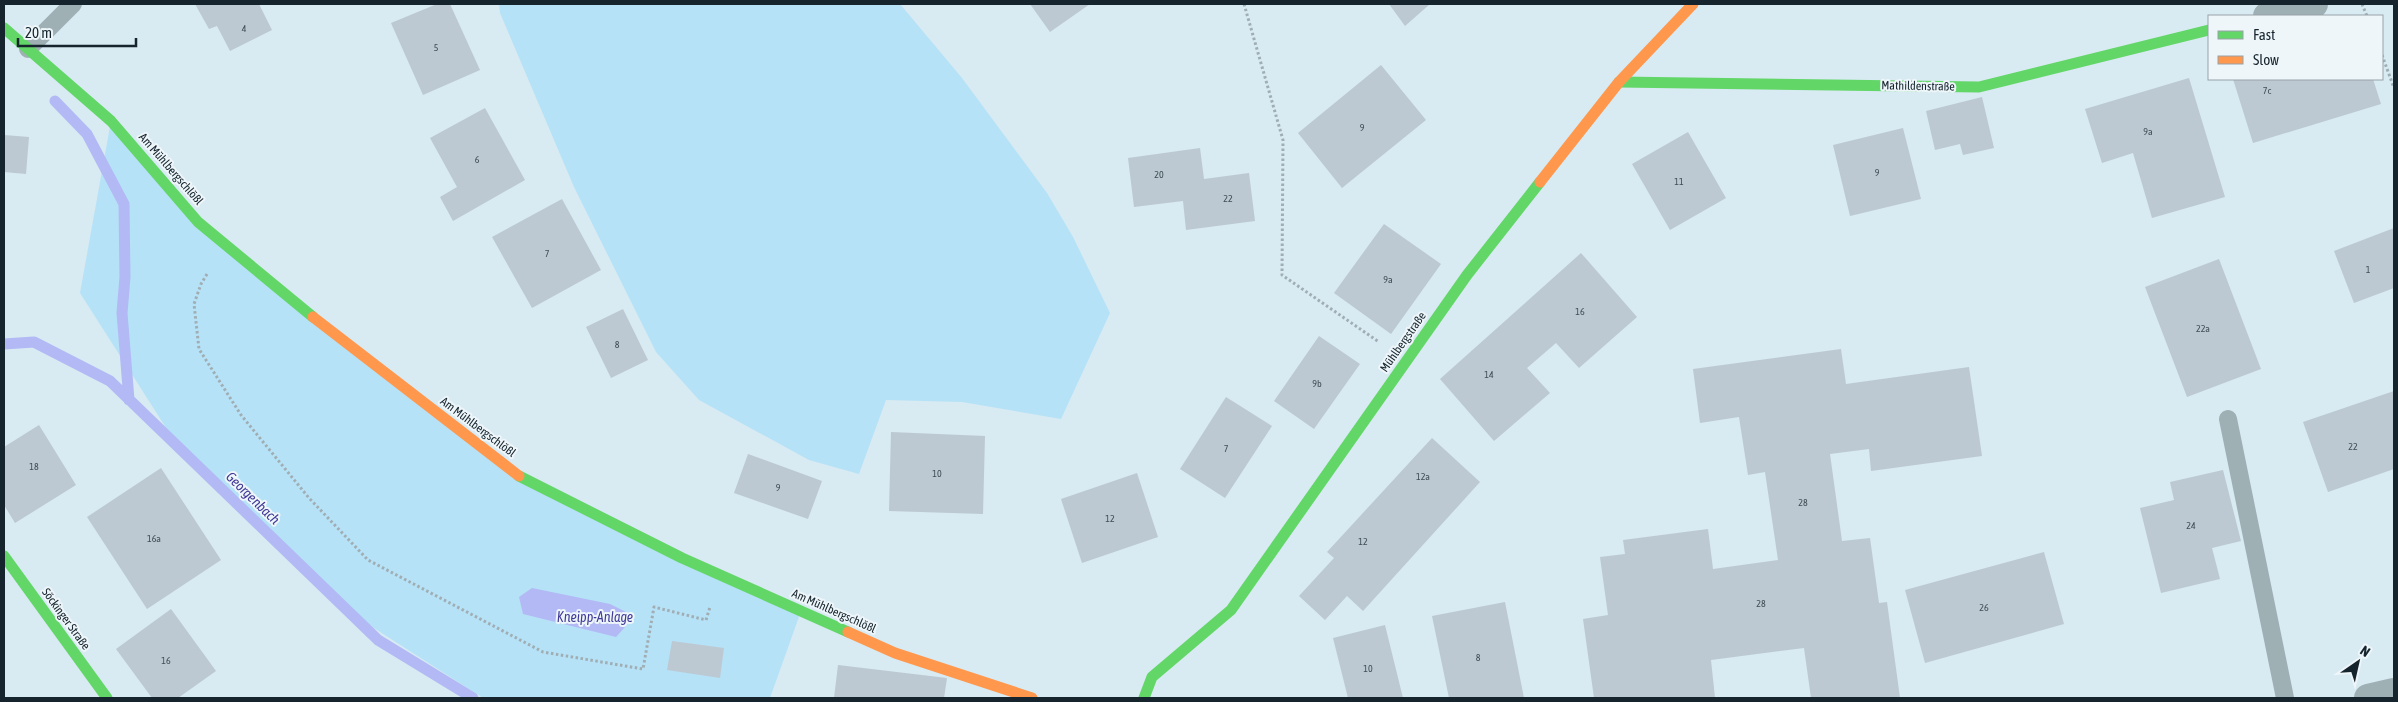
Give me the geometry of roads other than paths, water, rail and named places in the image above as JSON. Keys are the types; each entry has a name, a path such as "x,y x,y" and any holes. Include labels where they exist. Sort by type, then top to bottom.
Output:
{"street":[{"name":"Mühlbergstraße","path":"1144,698 1152,677 1231,610 1467,275 1620,82 1693,4"},
{"path":"2271,15 2314,4"},
{"name":"Am Mühlbergschlößl","path":"4,28 111,122 198,222 346,344 524,480 682,558 895,653 1032,698"},
{"name":"Mathildenstraße","path":"1620,82 1979,87 2208,30"},
{"name":"Söckinger Straße","path":"4,556 107,698"},
{"path":"2368,698 2394,692"}],"lane":[{"path":"28,49 73,4"},
{"path":"2228,418 2285,698"}],"water":[{"name":"Kneipp-Anlage","path":"532,588 610,604 626,612 626,626 616,637 523,614 519,597"}],"waterway":[{"path":"55,101 87,134 124,204 125,277 122,313 129,400"},
{"name":"Georgenbach","path":"4,344 34,342 110,381 378,640 473,698"}]}
